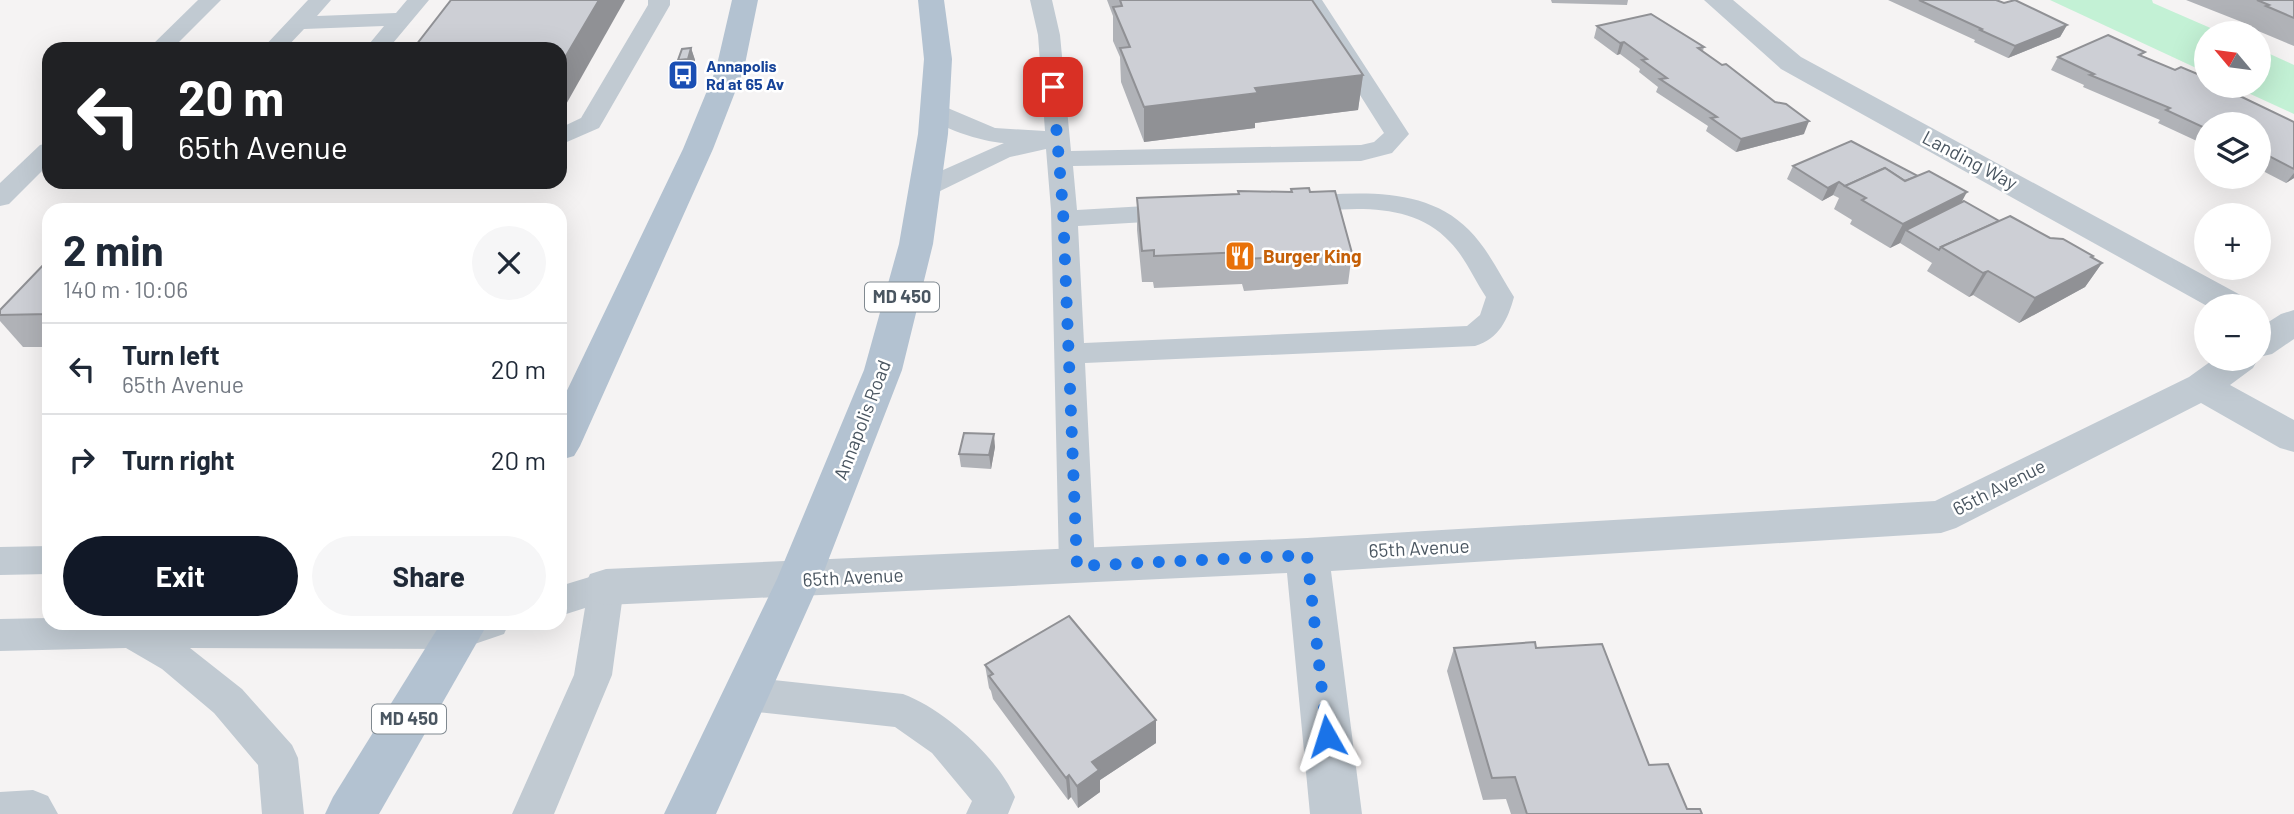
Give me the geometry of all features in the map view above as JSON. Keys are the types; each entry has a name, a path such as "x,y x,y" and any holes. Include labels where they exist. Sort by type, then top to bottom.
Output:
{"main road":[{"path":"567,431 698,149 730,69 746,0"},
{"name":"Annapolis Road","path":"691,814 799,579 883,370 916,244 935,111 938,60 931,0"},
{"name":"MD 450","path":"351,814 469,630"}],"street":[{"name":"Landing Way","path":"1717,0 1791,63 2211,294"},
{"name":"65th Avenue","path":"606,587 1307,555 1941,517 2202,386 2223,371"},
{"path":"2202,386 2294,438"},
{"path":"1307,555 1336,814"}],"lane":[{"path":"166,42 210,0"},
{"path":"280,42 320,0"},
{"path":"382,42 418,0"},
{"path":"567,134 590,123 659,5 659,0"},
{"path":"1041,0 1049,35 1064,219 1077,566"},
{"path":"925,188 1002,151 1059,149 1361,153 1383,148 1397,134 1311,0"},
{"path":"298,23 401,19"},
{"path":"935,111 992,135 1059,149"},
{"path":"0,198 42,160"},
{"path":"1069,354 1475,336 1493,318 1500,296 1458,234 1427,213 1378,200 1269,207"},
{"path":"1064,219 1200,211"},
{"path":"567,413 583,398"},
{"path":"0,561 42,560"},
{"name":"65th Avenue","path":"567,578 606,587"},
{"path":"533,814 593,676 606,587 567,599"},
{"path":"0,635 245,630"},
{"path":"131,632 175,659 228,701 278,758 283,814"},
{"path":"747,694 903,711 946,740 994,797 987,814"},
{"path":"0,812 33,810 37,814"}],"green space":[{"path":"2050,0 2152,0 2153,3 2194,21 2194,67"},
{"path":"2272,55 2294,65 2294,114 2259,98 2272,98"}],"building":[{"path":"451,0 599,0 567,54 567,42 418,42"},
{"path":"1120,0 1312,0 1363,75 1255,88 1258,93 1144,107 1120,48 1130,47 1113,7 1122,6"},
{"path":"1919,0 1996,0 2004,3 2015,0 2067,25 2015,46"},
{"path":"2257,0 2294,0 2294,18 2266,6 2269,5"},
{"path":"1651,14 1704,47 1698,48 1722,65 1726,64 1775,102 1786,104 1809,121 1741,139 1711,118 1717,117 1660,79 1667,78 1642,60 1647,59 1597,26"},
{"path":"2108,35 2145,52 2139,55 2175,70 2181,67 2194,72 2194,98 2244,98 2294,122 2294,169 2271,157 2271,112 2194,112 2194,123 2166,110 2170,108 2090,75 2094,74 2058,57"},
{"path":"691,48 688,59 678,60 682,49"},
{"path":"1851,141 1918,176 1905,181 1885,168 1845,186 1839,182 1828,188 1793,166"},
{"path":"1885,168 1905,181 1929,171 1967,192 1903,224 1862,200 1866,198 1845,186"},
{"path":"1309,188 1310,192 1335,191 1352,253 1246,259 1244,252 1154,256 1154,250 1142,251 1137,198 1239,194 1238,191 1292,192 1291,189"},
{"path":"1964,201 1999,221 1939,250 1906,230"},
{"path":"2010,216 2050,238 2063,239 2102,263 2035,298 1988,271 1983,273 1941,247"},
{"path":"42,266 42,314 0,315 0,310"},
{"path":"964,433 994,434 989,455 959,454"},
{"path":"1069,616 1156,720 1092,762 1099,770 1077,786 1069,775 1066,778 989,676 993,674 985,665"},
{"path":"1535,642 1536,648 1602,644 1649,765 1668,764 1687,809 1700,809 1702,814 1527,814 1515,777 1492,778 1454,648"}],"place":[{"name":"Annapolis Rd at 65 Av","path":"683,75"},
{"name":"Burger King","path":"1240,256"}],"route":[{"path":"1053,87 1063,210 1077,566 1307,555 1327,736"}]}
